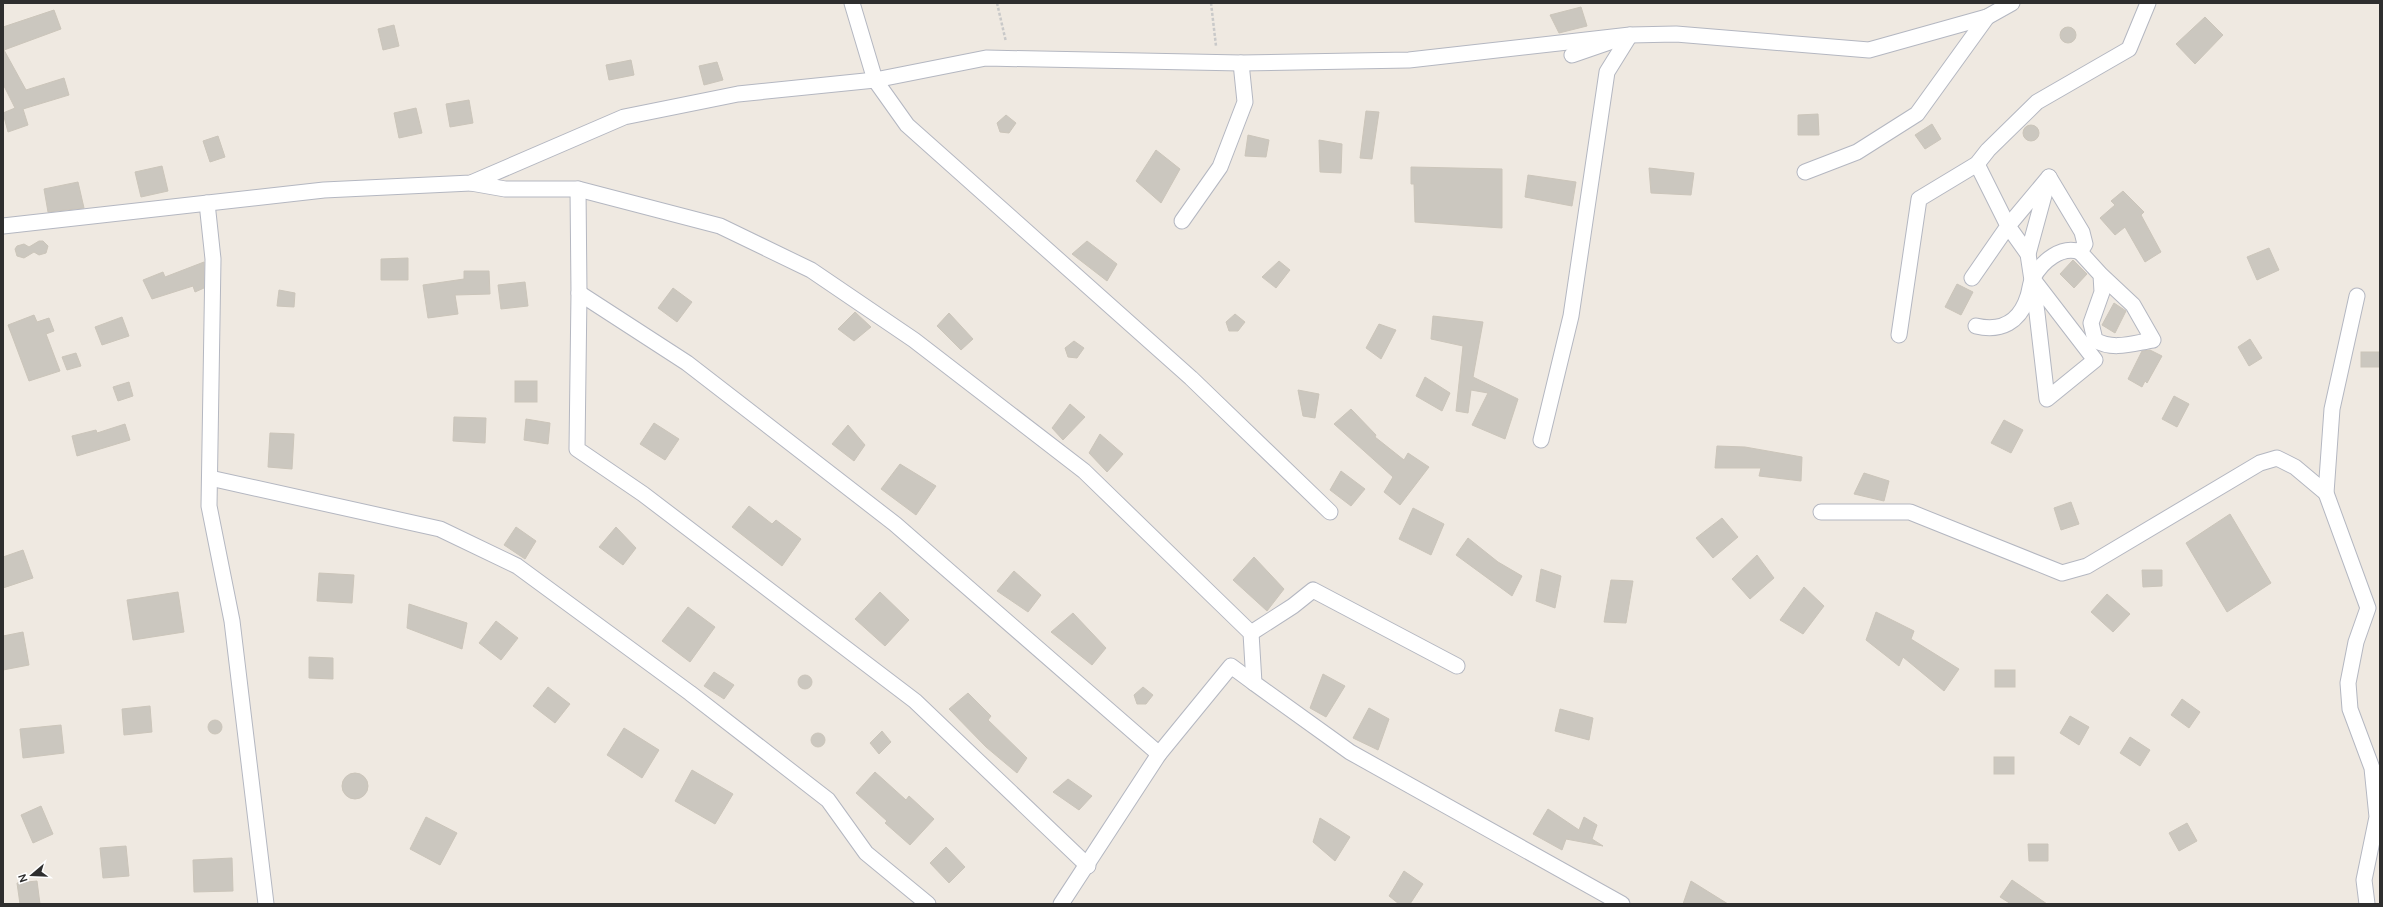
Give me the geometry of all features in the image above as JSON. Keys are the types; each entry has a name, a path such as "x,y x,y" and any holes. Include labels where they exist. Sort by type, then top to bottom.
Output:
{"street":[{"path":"852,3 875,80 907,125 1191,378 1330,512"},
{"path":"471,183 624,117 738,94 875,80 986,58 1218,63 1409,60 1630,35 1676,34 1869,50 1987,17 2012,3"},
{"path":"1899,336 1919,199 1977,164 1988,150 2037,102 2129,49 2148,3"},
{"path":"1805,172 1857,152 1917,114 1987,17"},
{"path":"1572,55 1630,35"},
{"path":"1541,440 1571,316 1607,72 1630,35"},
{"path":"1182,220 1220,167 1245,102 1241,63"},
{"path":"1977,164 2008,226 2028,254"},
{"path":"1972,278 2008,226 2049,177"},
{"path":"2049,177 2082,232 2084,244 2080,252"},
{"path":"2032,278 2095,360 2047,399 2037,313 2028,254 2049,177"},
{"path":"3,226 324,190 471,183 505,189 578,189 720,226 811,270 914,340 1084,471 1251,633 1254,683"},
{"path":"578,189 580,293 577,449 643,494 915,701 1088,866"},
{"path":"207,203 213,259 209,506 232,620 266,904"},
{"path":"1976,326 1990,329 2005,326 2017,315 2028,297 2032,278 2056,254 2072,249 2080,252 2101,275 2133,304 2153,340 2123,346 2105,346 2095,340 2091,323 2102,292 2101,275"},
{"path":"580,293 687,363 895,524 1159,754"},
{"path":"2357,296 2332,409 2326,493 2368,608 2356,642 2348,683 2350,709 2372,768 2377,817 2376,844 2364,880 2367,904"},
{"path":"1821,512 1910,512 2062,573 2087,566 2260,464 2277,458 2295,467 2326,493"},
{"path":"210,478 440,529 517,566 690,693 828,800 866,853 928,904"},
{"path":"1251,633 1293,606 1313,590 1457,666"},
{"path":"1061,904 1088,866 1159,754 1231,666 1350,752 1622,904"}],"path":[{"path":"997,3 1009,58"},
{"path":"1211,3 1218,63"}],"building":[{"path":"1581,7 1587,26 1559,33 1550,15"},
{"path":"54,10 61,29 4,50 26,90 64,78 69,95 23,109 28,125 8,132 3,113 15,108 3,84 3,27"},
{"path":"2205,17 2223,35 2195,64 2176,44"},
{"path":"394,25 399,46 383,50 378,29"},
{"path":"2068,27 2074,29 2076,35 2074,41 2068,43 2062,41 2060,35 2062,29"},
{"path":"631,60 634,75 609,80 606,65"},
{"path":"717,62 723,80 704,85 699,66"},
{"path":"469,100 473,123 450,127 446,104"},
{"path":"416,108 422,133 399,138 394,113"},
{"path":"1366,111 1379,112 1372,159 1360,158"},
{"path":"1818,114 1819,135 1798,135 1798,115"},
{"path":"1006,115 1016,123 1009,133 1000,132 997,123"},
{"path":"1932,124 1941,139 1925,149 1915,135"},
{"path":"2031,125 2037,127 2039,133 2037,139 2031,141 2025,139 2023,133 2025,127"},
{"path":"1248,135 1269,140 1266,157 1245,156"},
{"path":"218,136 225,157 210,162 203,141"},
{"path":"1319,140 1342,144 1341,173 1320,172"},
{"path":"1156,150 1180,169 1161,203 1136,181"},
{"path":"162,166 168,191 141,197 135,172"},
{"path":"1411,167 1502,169 1502,228 1415,222 1414,184 1411,184"},
{"path":"1649,168 1694,173 1691,195 1651,193"},
{"path":"1528,175 1576,182 1572,206 1525,197"},
{"path":"78,182 84,208 48,212 44,189"},
{"path":"2123,191 2144,212 2141,215 2161,252 2145,262 2125,227 2115,235 2100,218 2115,205 2111,201"},
{"path":"39,241 43,241 48,246 46,253 39,255 34,252 24,258 17,256 15,249 17,246 24,244 29,247"},
{"path":"1087,241 1117,264 1107,281 1072,254"},
{"path":"2269,248 2279,270 2257,280 2247,257"},
{"path":"408,258 408,280 381,280 381,259"},
{"path":"2073,260 2087,274 2074,288 2060,274"},
{"path":"1279,261 1290,270 1276,288 1262,277"},
{"path":"204,262 204,288 195,292 193,286 152,299 143,280 163,272 165,277"},
{"path":"464,271 489,271 490,294 455,295 458,314 428,318 423,285 464,279"},
{"path":"525,282 528,306 501,309 498,285"},
{"path":"1957,284 1973,292 1961,315 1945,307"},
{"path":"673,288 692,302 677,322 658,308"},
{"path":"279,290 295,293 294,307 277,306"},
{"path":"2114,303 2126,311 2115,333 2102,325"},
{"path":"855,312 871,327 854,341 838,329"},
{"path":"949,313 973,339 961,350 937,326"},
{"path":"1235,314 1245,322 1238,331 1229,331 1226,322"},
{"path":"34,315 37,322 49,318 54,331 46,334 60,371 29,381 8,325"},
{"path":"1433,316 1483,322 1473,377 1518,399 1505,439 1472,425 1488,393 1471,390 1468,413 1456,411 1463,346 1431,339"},
{"path":"122,317 129,336 102,345 95,327"},
{"path":"1379,324 1396,330 1381,359 1366,348"},
{"path":"2250,339 2262,358 2249,366 2238,347"},
{"path":"1074,341 1084,348 1077,358 1068,357 1065,348"},
{"path":"2150,350 2162,356 2147,383 2145,381 2142,387 2128,379 2142,351"},
{"path":"2361,352 2380,352 2380,367 2361,367"},
{"path":"76,353 81,366 67,370 62,357"},
{"path":"1425,377 1450,393 1442,411 1416,396"},
{"path":"515,381 537,381 537,402 515,402"},
{"path":"129,382 133,396 118,401 113,387"},
{"path":"1298,390 1319,394 1315,418 1303,416"},
{"path":"2174,396 2189,404 2177,427 2162,419"},
{"path":"1070,404 1085,417 1063,440 1052,428"},
{"path":"1351,409 1376,435 1375,437 1404,460 1408,453 1429,467 1400,505 1384,492 1393,477 1334,424"},
{"path":"454,417 486,418 485,443 453,441"},
{"path":"526,419 550,423 548,444 524,440"},
{"path":"2004,420 2023,430 2011,453 1991,443"},
{"path":"654,423 679,439 665,460 640,444"},
{"path":"125,424 130,440 77,456 72,436 96,430 97,433"},
{"path":"848,425 865,445 854,461 832,444"},
{"path":"270,433 294,434 292,469 268,467"},
{"path":"1100,434 1123,454 1107,472 1089,453"},
{"path":"1717,446 1745,447 1802,457 1801,481 1759,476 1761,468 1715,468"},
{"path":"900,464 936,486 916,515 881,489"},
{"path":"1341,471 1365,489 1351,506 1330,490"},
{"path":"1864,473 1889,481 1884,501 1854,494"},
{"path":"2071,502 2079,524 2061,530 2054,508"},
{"path":"749,506 772,524 776,520 801,539 782,566 732,527"},
{"path":"1413,508 1444,524 1431,555 1399,539"},
{"path":"2230,514 2271,583 2227,612 2186,543"},
{"path":"1722,518 1738,537 1713,558 1696,538"},
{"path":"516,527 536,541 525,559 504,545"},
{"path":"616,527 636,548 623,565 599,547"},
{"path":"1468,538 1498,562 1522,576 1512,596 1456,555"},
{"path":"23,550 33,578 3,588 3,557"},
{"path":"1757,555 1774,578 1750,599 1732,579"},
{"path":"1254,557 1284,589 1267,611 1233,580"},
{"path":"1541,569 1561,576 1555,608 1536,601"},
{"path":"2142,570 2162,570 2162,586 2143,587"},
{"path":"1014,571 1041,595 1028,612 997,591"},
{"path":"319,573 354,575 352,603 317,601"},
{"path":"1611,580 1633,581 1626,623 1604,622"},
{"path":"1804,587 1824,606 1803,634 1780,620"},
{"path":"178,592 184,632 133,640 127,600"},
{"path":"880,592 909,620 885,646 855,619"},
{"path":"2107,594 2130,614 2113,632 2091,612"},
{"path":"409,604 467,623 462,649 407,628"},
{"path":"688,607 715,627 690,662 662,641"},
{"path":"1876,612 1914,631 1911,639 1959,669 1944,691 1903,657 1899,666 1866,640"},
{"path":"1073,613 1106,648 1092,665 1051,632"},
{"path":"496,621 518,638 501,660 479,643"},
{"path":"23,632 29,665 3,670 3,636"},
{"path":"309,657 333,658 333,679 309,678"},
{"path":"1995,670 2015,670 2015,687 1995,687"},
{"path":"714,672 734,685 724,699 704,686"},
{"path":"1323,674 1345,686 1326,717 1310,708"},
{"path":"802,675 808,675 812,679 812,685 808,689 802,689 798,685 798,679"},
{"path":"548,687 570,704 555,723 533,706"},
{"path":"1143,687 1153,695 1146,704 1137,704 1134,695"},
{"path":"968,693 991,716 988,720 1027,758 1017,773 986,747 949,709"},
{"path":"2182,699 2200,712 2189,728 2171,715"},
{"path":"150,706 152,732 124,735 122,709"},
{"path":"1369,708 1389,719 1378,750 1353,738"},
{"path":"1560,709 1593,718 1589,740 1555,731"},
{"path":"2070,716 2089,727 2079,745 2060,733"},
{"path":"212,720 218,720 222,724 222,730 218,734 212,734 208,730 208,724"},
{"path":"61,725 64,753 23,758 20,729"},
{"path":"624,728 659,750 642,778 607,755"},
{"path":"882,731 891,742 879,754 870,743"},
{"path":"815,733 821,733 825,737 825,743 821,747 815,747 811,743 811,737"},
{"path":"2130,737 2150,750 2140,766 2120,753"},
{"path":"1994,757 2014,757 2014,774 1994,774"},
{"path":"692,770 733,794 715,824 675,801"},
{"path":"875,772 906,800 909,796 934,819 910,845 885,823 887,821 856,793"},
{"path":"355,773 364,777 368,786 364,795 355,799 346,795 342,786 346,777"},
{"path":"1068,779 1092,796 1079,810 1053,792"},
{"path":"41,806 53,834 33,843 21,815"},
{"path":"1548,809 1579,830 1584,817 1597,825 1592,839 1603,846 1566,839 1562,850 1533,834"},
{"path":"426,817 457,833 440,865 410,849"},
{"path":"1320,818 1350,837 1335,861 1313,842"},
{"path":"2187,823 2197,841 2179,851 2169,833"},
{"path":"2028,844 2048,844 2048,861 2029,861"},
{"path":"126,846 129,876 103,878 100,848"},
{"path":"946,847 965,867 949,883 930,863"},
{"path":"232,858 233,891 194,892 193,860"},
{"path":"1404,871 1423,884 1410,904 1399,904 1389,896"},
{"path":"2012,880 2047,904 2011,904 2000,897"},
{"path":"37,881 40,904 20,904 17,883"},
{"path":"1691,881 1728,904 1683,904"}]}
